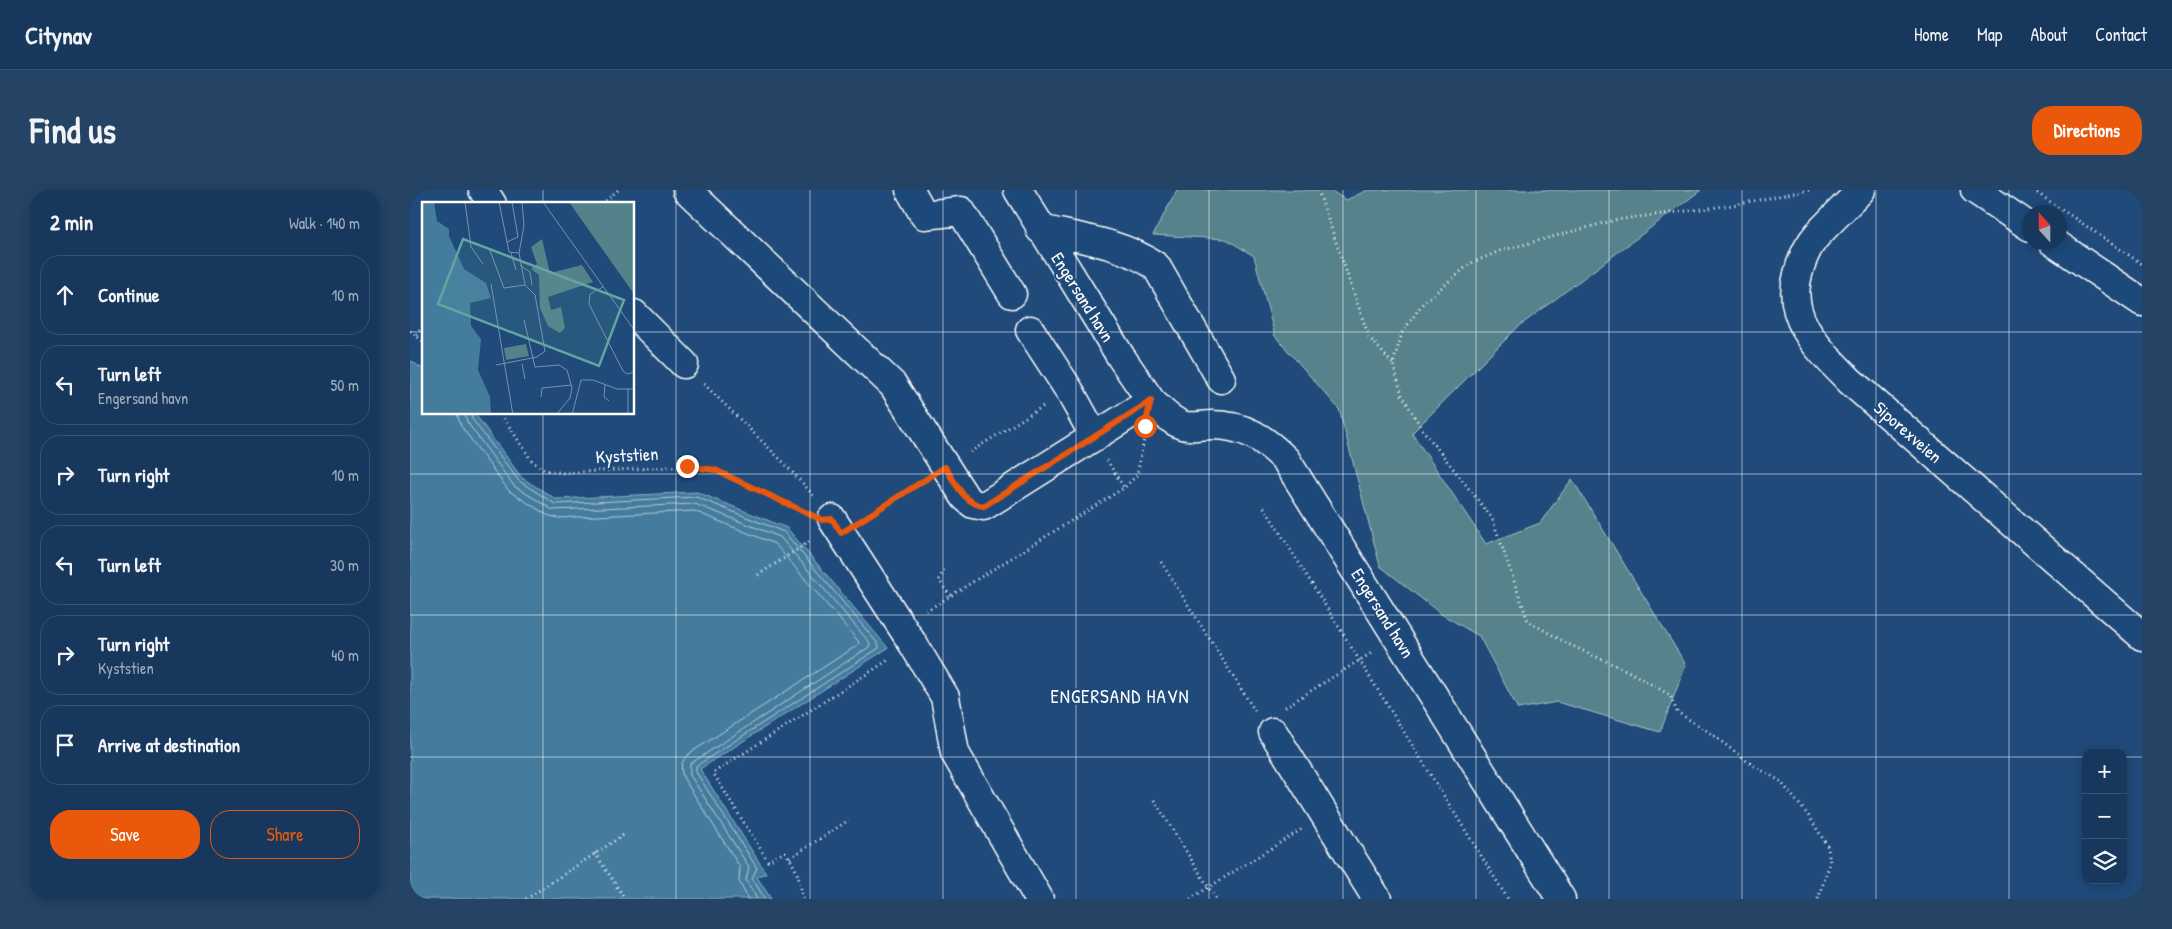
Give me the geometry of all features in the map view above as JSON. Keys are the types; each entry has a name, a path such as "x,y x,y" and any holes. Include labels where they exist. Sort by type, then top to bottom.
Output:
{"main road":[{"path":"483,190 491,202"},
{"path":"686,190 893,385 965,497 978,505 989,504 1096,438 1151,401"},
{"path":"910,190 924,215 962,211 1012,294"},
{"name":"Engersand havn","path":"1018,190 1040,229 1138,385 1151,401 1165,414 1184,426 1229,425 1244,429 1276,450 1286,460 1561,899"},
{"name":"Siporexveien","path":"1861,190 1818,234 1803,255 1795,294 1797,313 1803,328 1823,353 1850,381 2142,636"},
{"path":"1975,190 2022,222"},
{"path":"1040,229 1140,255 1156,266 1221,379"},
{"path":"2065,250 2142,302"},
{"path":"635,315 684,364"},
{"path":"1030,330 1069,390 1096,438"},
{"path":"832,528 908,635 944,697 956,753 1039,899"},
{"path":"1267,727 1377,899"}],"path":[{"path":"604,202 618,190"},
{"path":"1318,190 1369,337 1393,364 1402,394 1422,428 1492,518 1528,621 1670,694 1677,712 1709,732 1748,762 1780,781 1808,814 1828,847 1830,863 1818,899"},
{"path":"1393,364 1402,333 1423,303 1471,263 1500,251 1549,236 1615,220 1733,205 1809,190"},
{"path":"2033,190 2142,264"},
{"path":"416,335 422,328"},
{"path":"410,331 422,340"},
{"path":"684,364 812,492 832,528"},
{"path":"758,575 832,528 945,467 1069,390"},
{"path":"802,899 798,874 790,858 785,852 768,861 713,773 908,635 950,596 1134,480 1140,466 1151,401"},
{"name":"Kyststien","path":"502,415 532,461 544,470 564,473 687,466 715,470 822,520 832,528"},
{"path":"1264,507 1361,659 1508,899"},
{"path":"1161,562 1267,727 1361,659 1398,636"},
{"path":"944,570 939,580 950,596"},
{"path":"1154,800 1216,899"},
{"path":"1190,899 1324,815"},
{"path":"790,858 849,820"},
{"path":"526,899 625,834"},
{"path":"596,853 625,899"}],"green space":[{"path":"1177,190 1330,190 1346,200 1368,190 1701,190 1518,327 1412,433 1486,544 1540,523 1572,479 1686,665 1660,732 1557,702 1518,709 1479,636 1441,614 1380,566 1339,409 1275,336 1254,256 1226,239 1153,235"}],"water":[{"path":"410,360 422,369 422,415 476,415 522,478 556,499 697,492 787,528 888,648 700,769 766,873 757,877 771,899 410,899"}],"district":[{"name":"ENGERSAND HAVN","path":"1120,696"}],"route":[{"path":"687,466 715,470 822,520 832,519 841,533 945,467 965,497 974,504 984,506 1096,438 1151,401 1145,426"}]}
